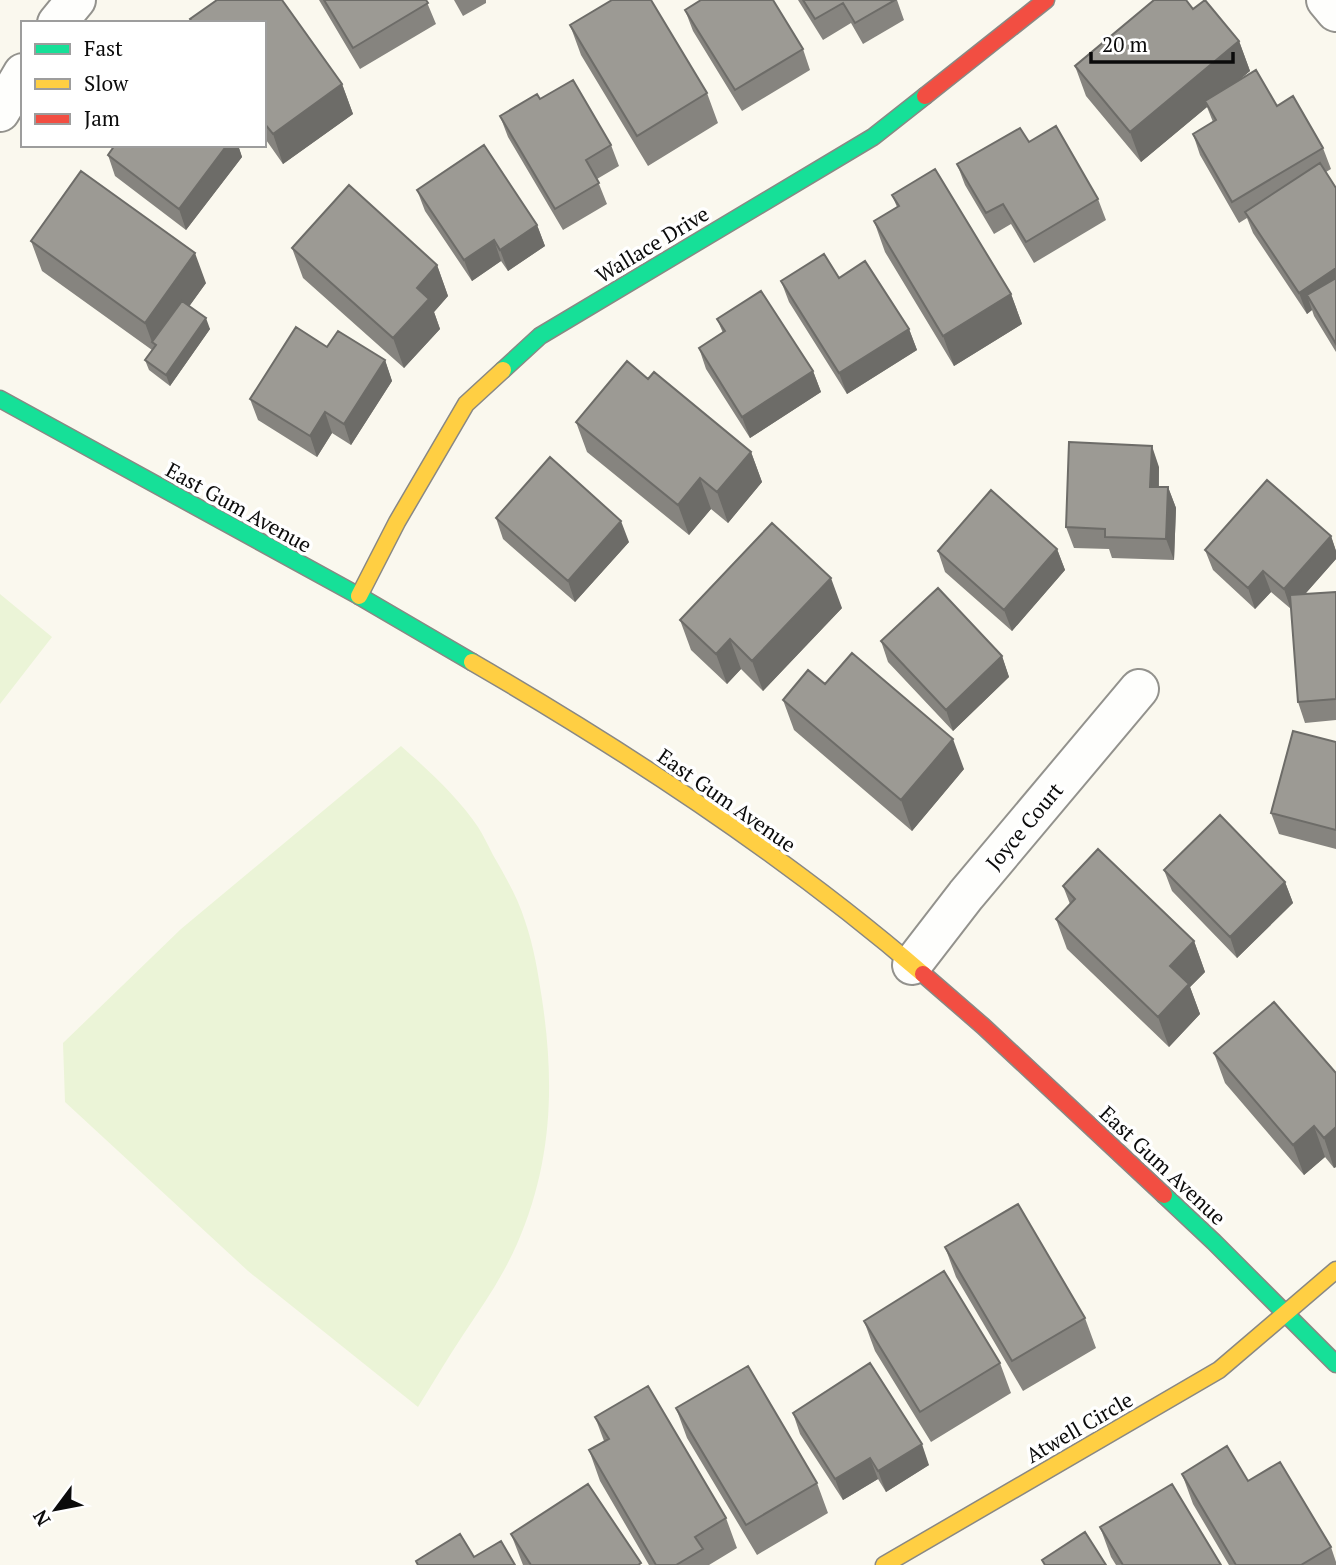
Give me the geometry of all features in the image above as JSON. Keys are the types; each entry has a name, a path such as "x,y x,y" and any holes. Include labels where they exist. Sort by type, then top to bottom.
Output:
{"street":[{"path":"59,21 76,0"},
{"name":"Wallace Drive","path":"359,596 397,522 466,404 540,336 873,137 1046,0"},
{"path":"1326,0 1336,12"},
{"path":"0,112 21,76"},
{"name":"East Gum Avenue","path":"0,399 359,596 505,681 635,762 752,841 874,932 983,1026 1214,1242 1336,1364"},
{"name":"Joyce Court","path":"912,965 966,895 1139,689"},
{"name":"Atwell Circle","path":"884,1565 1219,1370 1336,1270"}],"green space":[{"path":"0,594 52,637 0,704"},
{"path":"401,746 442,784 470,816 482,833 522,912 542,999 549,1093 548,1124 538,1184 517,1244 499,1280 418,1407 248,1271 65,1102 63,1043 181,929"}],"building":[{"path":"217,0 282,0 342,84 273,134 266,125 266,21 190,19"},
{"path":"324,0 426,0 428,3 353,48"},
{"path":"612,0 651,0 707,93 637,136 570,25"},
{"path":"701,0 773,0 803,49 735,90 685,10"},
{"path":"803,0 895,0 855,23 843,3 815,19"},
{"path":"1154,0 1186,0 1193,9 1205,0 1239,41 1130,132 1075,66"},
{"path":"1256,70 1277,106 1293,96 1323,148 1232,202 1193,134 1216,120 1205,101"},
{"path":"573,80 611,145 586,160 599,183 555,209 500,116 537,94 540,99"},
{"path":"1056,126 1098,199 1026,242 1003,204 986,213 957,164 1020,128 1029,142"},
{"path":"484,145 537,225 500,250 494,240 464,260 417,190"},
{"path":"114,147 226,147 179,209 108,155"},
{"path":"1320,163 1336,188 1336,268 1299,293 1245,212"},
{"path":"935,169 1011,294 943,336 874,221 899,206 892,195"},
{"path":"81,171 195,253 145,323 31,241"},
{"path":"349,185 437,265 417,288 429,299 393,338 292,248"},
{"path":"824,254 839,278 865,261 909,329 839,373 781,281"},
{"path":"1336,278 1336,344 1307,295"},
{"path":"761,291 813,371 742,417 699,348 725,331 717,319"},
{"path":"182,301 206,318 166,375 145,360 156,345 152,342"},
{"path":"296,327 327,347 338,331 385,360 344,424 325,412 310,436 250,399"},
{"path":"627,361 648,379 654,372 751,452 717,492 700,478 678,505 576,422"},
{"path":"1069,442 1152,446 1150,487 1168,487 1166,539 1105,537 1105,529 1066,527"},
{"path":"550,457 621,521 568,581 496,518"},
{"path":"1267,480 1331,536 1284,589 1263,571 1248,588 1205,550"},
{"path":"991,490 1057,549 1004,610 938,551"},
{"path":"772,523 831,578 752,661 730,639 716,654 680,620"},
{"path":"938,588 1002,656 946,710 881,641"},
{"path":"1336,592 1336,699 1298,702 1290,595"},
{"path":"852,653 953,739 901,800 783,700 808,670 825,684"},
{"path":"1293,731 1336,742 1336,830 1271,813"},
{"path":"1220,815 1285,882 1230,937 1164,870"},
{"path":"1098,849 1194,941 1170,966 1189,984 1158,1017 1056,919 1075,899 1063,886"},
{"path":"1274,1002 1336,1073 1336,1127 1324,1138 1314,1126 1293,1145 1214,1053"},
{"path":"1018,1204 1085,1318 1012,1361 945,1247"},
{"path":"944,1271 1000,1363 920,1412 864,1321"},
{"path":"870,1363 922,1444 878,1471 870,1458 835,1479 793,1413"},
{"path":"748,1366 817,1483 746,1525 676,1408"},
{"path":"648,1386 726,1518 695,1537 703,1549 676,1565 656,1565 589,1450 609,1439 595,1417"},
{"path":"1227,1446 1248,1481 1280,1462 1331,1547 1301,1565 1236,1565 1182,1474"},
{"path":"588,1484 641,1563 531,1565 511,1534"},
{"path":"1172,1484 1221,1565 1123,1565 1100,1527"},
{"path":"1085,1532 1106,1565 1045,1565 1042,1560"},
{"path":"460,1534 474,1557 501,1541 515,1565 418,1565 416,1561"}],"traffic: fast":[{"path":"503,370 540,336 873,137 925,96"},
{"path":"0,399 359,596 472,662"},
{"path":"1164,1195 1336,1364"}],"traffic: slow":[{"path":"359,596 397,522 466,404 503,370"},
{"path":"472,662 589,732 705,808 816,888 923,974"},
{"path":"884,1565 1219,1370 1336,1270"}],"traffic: jam":[{"path":"925,96 1046,0"},
{"path":"923,974 983,1026 1164,1195"}]}
